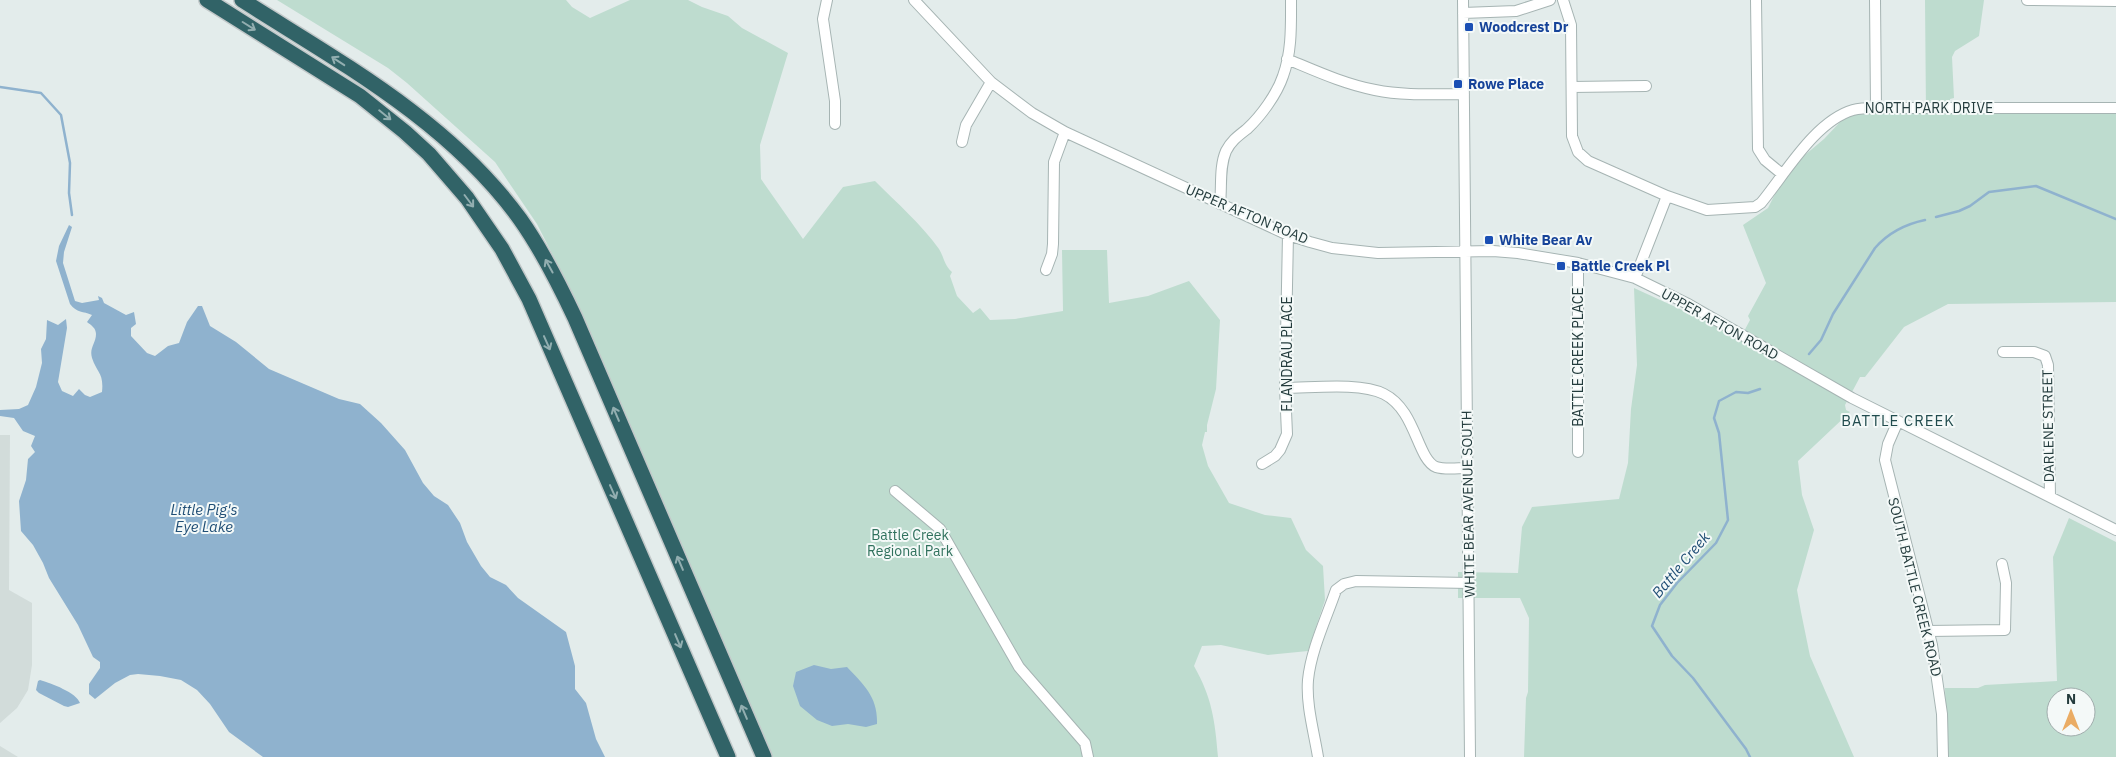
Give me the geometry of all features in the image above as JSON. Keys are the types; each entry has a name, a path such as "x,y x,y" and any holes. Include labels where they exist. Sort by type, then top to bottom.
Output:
{"highway":[{"path":"207,0 360,96 383,114 429,154 461,190 486,224 529,300 728,757"},
{"path":"242,0 383,91 431,126 474,165 525,226 556,278 575,318 764,757"}],"street":[{"path":"827,0 824,19 835,101 835,124"},
{"name":"UPPER AFTON ROAD","path":"914,0 991,82 1032,113 1065,132 1288,234 1332,248 1378,253 1518,253 1578,263 1635,278 1674,296 1844,393 2116,530"},
{"path":"1220,204 1222,169 1227,149 1233,140 1247,129 1264,109 1283,76 1291,42 1291,0"},
{"name":"WHITE BEAR AVENUE SOUTH","path":"1463,0 1467,468 1470,583 1470,757"},
{"path":"1463,12 1516,11 1550,0"},
{"path":"1563,0 1572,25 1572,136 1578,152 1588,161 1667,196 1635,278"},
{"path":"1756,0 1758,149 1765,160 1782,174"},
{"path":"1876,0 1876,108"},
{"path":"2027,0 2116,1"},
{"path":"1288,59 1332,78 1376,90 1412,94 1464,94"},
{"path":"962,142 966,125 991,82"},
{"path":"1572,87 1646,86"},
{"name":"NORTH PARK DRIVE","path":"1667,196 1707,210 1749,209 1761,203 1782,174 1812,140 1842,114 1862,108 2116,108"},
{"path":"1046,270 1050,262 1053,244 1054,162 1065,132"},
{"name":"FLANDRAU PLACE","path":"1262,464 1275,456 1284,442 1287,430 1285,388 1288,234"},
{"name":"BATTLE CREEK PLACE","path":"1578,263 1578,452"},
{"name":"DARLENE STREET","path":"2003,352 2034,352 2045,356 2048,365 2050,497"},
{"path":"1285,388 1359,388 1378,392 1396,402 1407,415 1425,456 1433,465 1443,468 1467,468"},
{"name":"SOUTH BATTLE CREEK ROAD","path":"1898,421 1888,444 1885,460 1928,631 1938,680 1942,714 1942,757"},
{"path":"894,491 940,529 1020,666 1085,743 1088,757"},
{"path":"1928,631 2005,630 2006,583 2002,564"},
{"path":"1318,757 1309,701 1308,681 1310,665 1336,590 1344,584 1356,581 1470,583"}],"shaded area":[{"path":"0,435 10,435 9,590 32,603 32,665 28,690 17,708 0,723"},
{"path":"0,746 18,757 0,757"}],"green space":[{"name":"Battle Creek Regional Park","path":"277,0 566,0 572,7 590,18 630,0 688,0 728,16 742,28 788,53 760,145 761,179 803,239 843,187 875,181 917,222 939,249 952,272 950,276 957,296 973,313 980,308 990,320 1015,319 1063,311 1062,250 1107,250 1109,303 1148,296 1189,281 1220,320 1216,389 1207,432 1205,432 1202,445 1208,466 1229,503 1265,515 1291,518 1306,550 1323,566 1325,600 1308,651 1268,655 1221,645 1202,646 1194,666 1212,710 1218,757 760,757 666,536 575,299 537,224 495,162 407,83 388,68"},
{"path":"1925,0 1984,0 1979,36 1955,51 1952,57 1954,98 1950,99 1950,108 2116,108 2116,302 1948,304 1904,327 1865,377 1860,377 1845,405 1846,410 1850,412 1798,461 1802,495 1814,530 1797,590 1801,612 1810,656 1854,757 1524,757 1526,698 1528,692 1529,618 1520,598 1458,598 1458,572 1518,573 1522,527 1532,507 1619,499 1628,463 1631,409 1637,365 1634,288 1741,337 1750,320 1748,316 1766,283 1743,225 1768,208 1780,184 1790,174 1799,160 1824,139 1842,120 1861,112 1926,113"},
{"path":"2069,518 2116,542 2116,757 1947,757 1945,688 1978,688 1985,685 2057,681 2053,557"}],"water":[{"name":"Little Pig's Eye Lake","path":"69,225 72,227 64,252 63,263 75,301 82,303 99,300 98,296 102,298 104,303 126,315 134,312 136,324 131,328 131,336 147,353 155,356 168,346 179,343 187,322 198,306 202,306 210,326 236,342 269,369 339,399 360,404 381,423 405,450 423,483 434,496 448,505 460,523 467,542 481,566 490,577 506,585 518,598 566,632 575,666 575,689 586,703 596,739 605,757 263,757 229,732 210,704 197,690 181,680 160,676 130,675 115,683 95,699 89,694 89,684 100,668 100,662 93,657 78,625 49,578 33,545 21,531 19,501 26,480 28,459 35,452 31,446 35,436 23,431 14,418 0,416 0,410 19,409 28,405 36,387 42,363 41,349 46,339 47,320 58,325 66,319 67,328 58,382 62,391 73,396 79,389 90,397 102,392 101,377 91,354 96,332 87,322 92,315 78,310 70,304 56,261 59,246"},
{"path":"814,665 831,669 847,667 869,692 875,706 877,724 866,727 848,724 832,726 817,720 800,706 793,686 796,672"},
{"path":"40,680 69,692 80,703 68,707 39,693 36,690"}],"waterway":[{"path":"0,87 41,93 61,115 70,163 69,193 72,215"},
{"name":"Battle Creek","path":"1936,217 1970,206 1989,192 2036,186 2116,219"},
{"name":"Battle Creek","path":"1809,354 1821,340 1833,314 1875,248 1898,230 1925,220"},
{"name":"Battle Creek","path":"1750,757 1693,678 1672,656 1652,626 1660,605 1677,583 1716,543 1728,520 1719,433 1714,418 1719,401 1736,392 1748,393 1760,389"}],"place":[{"name":"Woodcrest Dr","path":"1469,27"},
{"name":"Rowe Place","path":"1458,84"},
{"name":"White Bear Av","path":"1489,240"},
{"name":"Battle Creek Pl","path":"1561,266"}],"district":[{"name":"BATTLE CREEK","path":"1898,421"}]}
